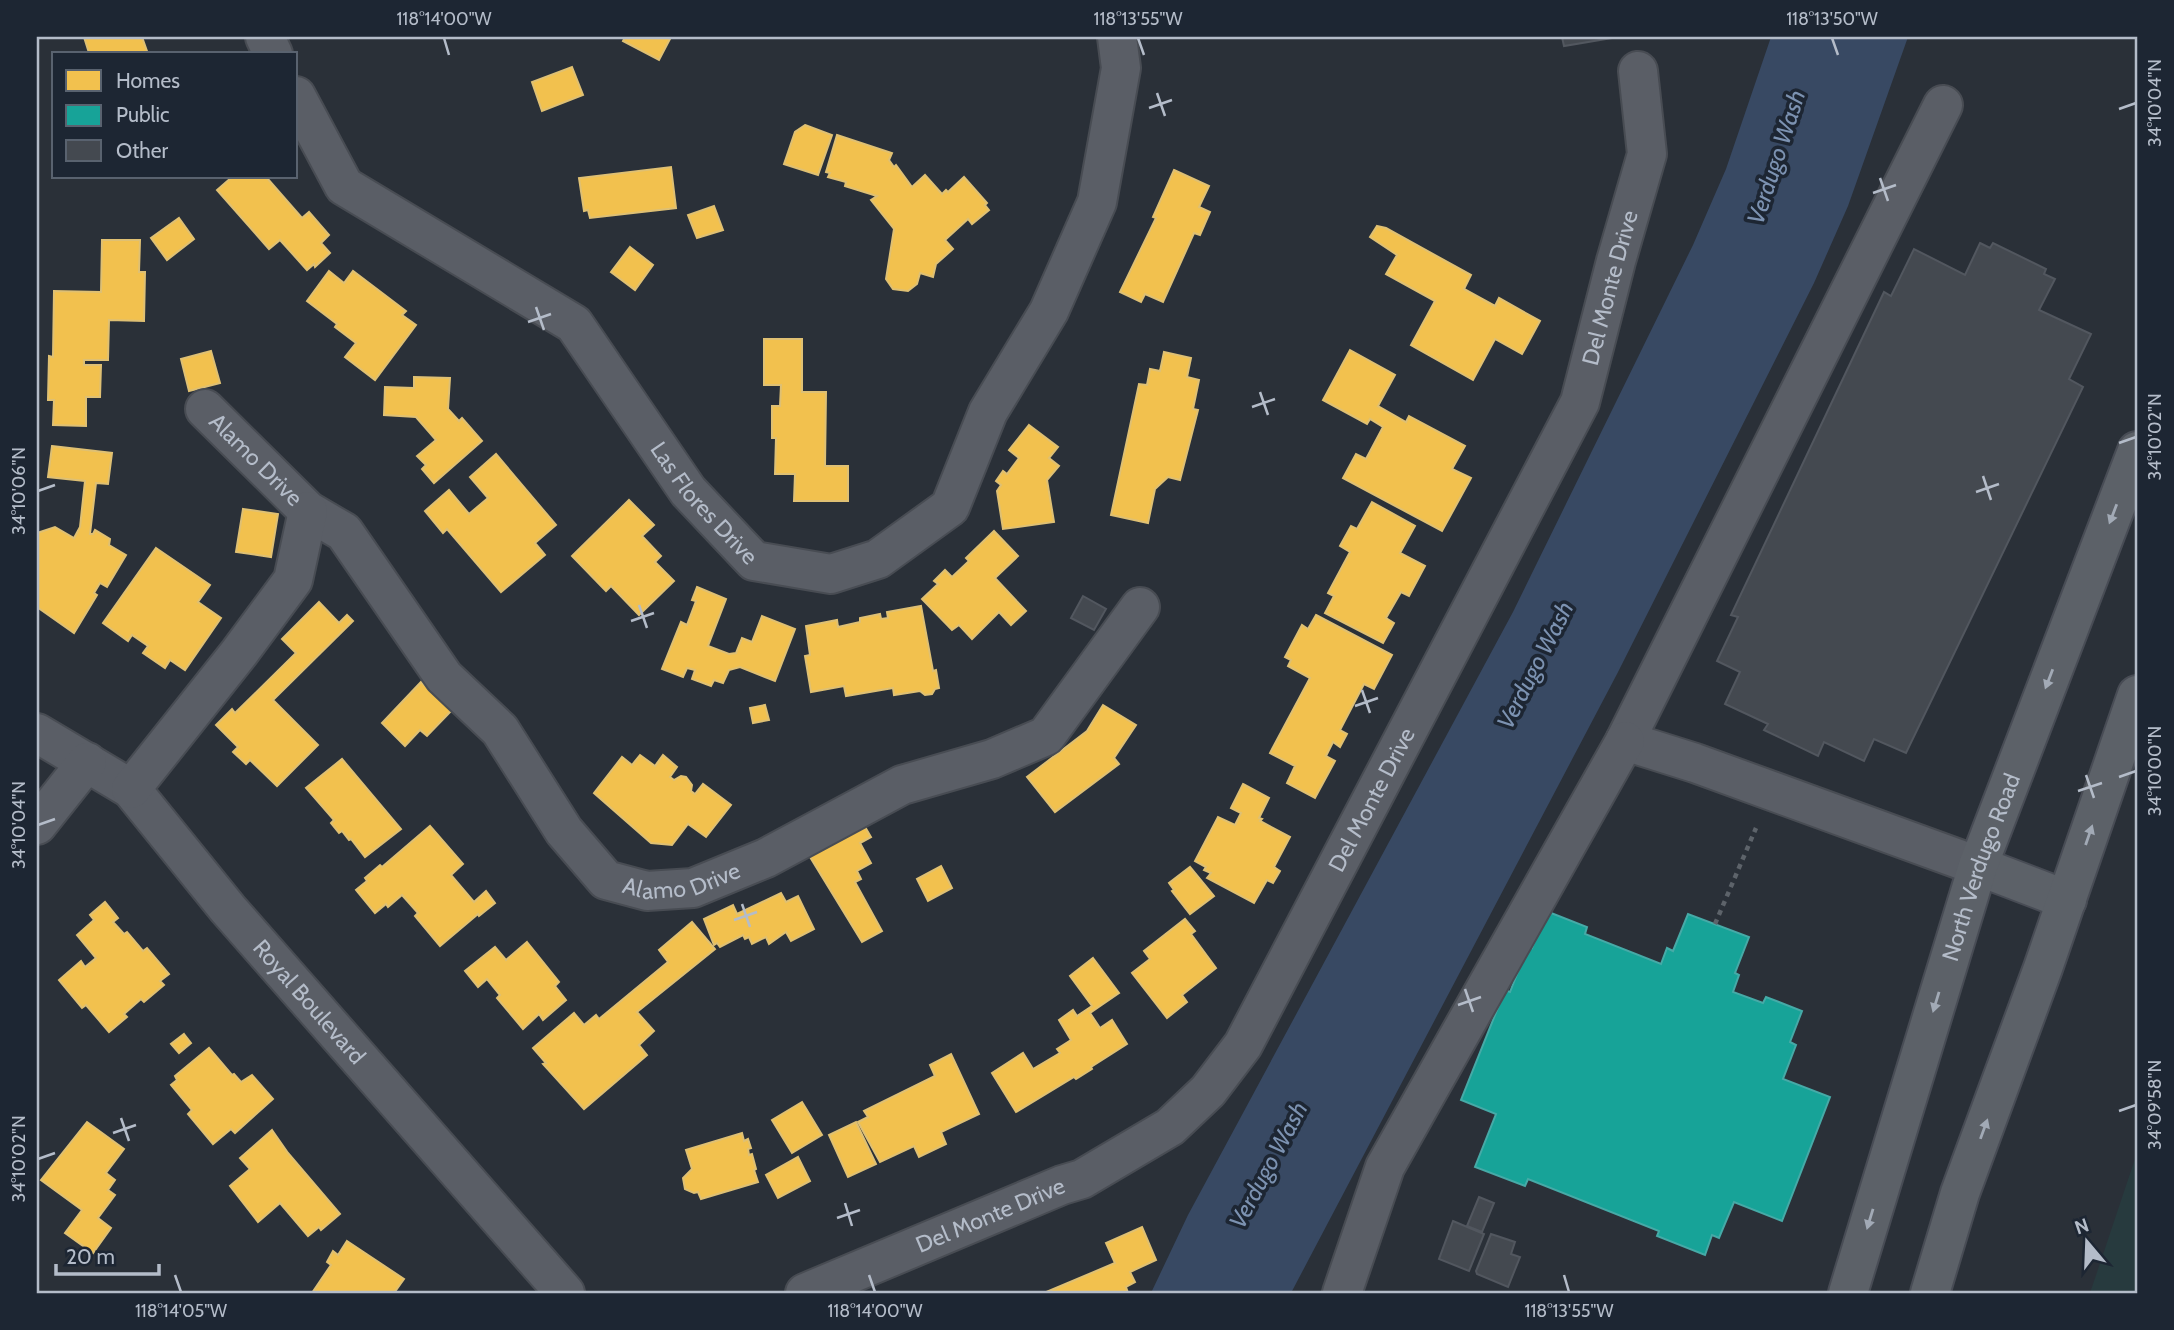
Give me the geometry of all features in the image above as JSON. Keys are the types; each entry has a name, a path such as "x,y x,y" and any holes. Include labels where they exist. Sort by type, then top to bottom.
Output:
{"main road":[{"name":"North Verdugo Road","path":"1848,1293 1978,866 2137,451"},
{"path":"1930,1293 1960,1193 2067,900 2137,695"},
{"path":"1978,866 2067,900"}],"street":[{"name":"Las Flores Drive","path":"298,100 344,186 574,324 688,491 754,561 831,574 878,559 950,507 988,412 1049,311 1097,202 1121,68 1117,37"},
{"name":"Del Monte Drive","path":"805,1293 1082,1179 1170,1127 1208,1091 1243,1045 1580,402 1647,154 1637,71"},
{"path":"1342,1293 1385,1167 1625,741 1943,105"},
{"name":"Alamo Drive","path":"205,409 308,511 344,532 444,677 500,730 564,831 606,880 647,891 693,888 766,858 902,785 992,759 1046,736 1140,607"},
{"name":"Alamo Drive","path":"131,789 293,580 308,511"},
{"name":"Royal Boulevard","path":"37,733 131,789 228,909 565,1293"},
{"path":"1625,741 1695,763 1978,866"},
{"path":"37,825 87,762"}],"path":[{"path":"1714,924 1756,828"}],"green space":[{"path":"2137,1153 2137,1293 2090,1293"}],"water":[{"name":"Verdugo Wash","path":"1771,37 1908,37 1848,206 1814,283 1617,674 1291,1293 1151,1293 1188,1215 1513,612 1693,245 1726,169"}],"building: Homes":[{"path":"84,37 142,37 147,52 89,52"},
{"path":"625,37 671,37 659,60 623,41"},
{"path":"572,67 583,95 542,111 532,82"},
{"path":"805,125 832,135 818,175 784,164 795,132"},
{"path":"837,135 892,153 889,160 912,187 925,175 942,194 964,177 987,203 985,205 989,210 972,224 968,219 945,240 953,249 936,264 933,277 920,273 917,284 908,291 893,289 886,279 894,229 871,200 877,196 845,186 846,182 828,177 830,173 826,172"},
{"path":"671,167 676,208 590,218 588,210 584,211 579,178"},
{"path":"1174,170 1209,186 1199,207 1210,212 1200,235 1194,233 1163,302 1145,294 1141,302 1120,292 1156,218 1153,217"},
{"path":"231,178 267,178 302,218 309,212 329,235 321,243 330,253 315,267 314,264 307,270 280,240 269,249 217,190"},
{"path":"714,206 723,230 697,238 688,215"},
{"path":"179,218 194,239 167,260 151,238"},
{"path":"1377,226 1386,228 1471,275 1464,289 1495,306 1499,298 1540,321 1522,354 1495,339 1473,380 1411,345 1435,301 1386,274 1397,255 1370,237"},
{"path":"102,240 140,240 139,272 145,272 144,321 109,320 108,360 84,360 84,365 101,365 100,397 86,397 86,426 53,425 54,400 48,400 49,356 53,357 54,291 101,292"},
{"path":"630,247 653,265 635,290 611,272"},
{"path":"329,271 344,283 353,271 406,311 402,315 416,325 375,380 345,357 356,343 307,301"},
{"path":"764,339 802,339 802,392 826,392 825,466 848,466 848,501 794,501 795,474 775,474 776,438 772,438 772,406 780,406 781,385 764,385"},
{"path":"1350,350 1395,375 1378,406 1406,422 1409,416 1465,446 1452,469 1471,478 1442,531 1343,478 1356,454 1366,459 1383,427 1370,419 1367,424 1323,400"},
{"path":"211,351 220,383 189,391 181,359"},
{"path":"1164,352 1191,358 1187,377 1199,380 1193,409 1198,410 1180,480 1168,477 1155,489 1148,523 1111,515 1139,384 1147,385 1150,369 1160,371"},
{"path":"414,377 450,378 448,409 459,421 462,418 482,441 434,483 422,469 426,465 417,456 436,440 416,417 384,415 385,387 414,388"},
{"path":"1029,425 1058,447 1049,458 1059,466 1047,480 1054,522 1003,529 997,491 1001,485 996,481 1003,471 1007,474 1019,458 1009,450"},
{"path":"52,446 112,453 108,484 96,483 90,534 95,530 110,539 109,545 126,555 107,587 100,583 94,593 97,595 74,633 37,607 37,533 55,527 74,538 80,527 85,481 48,477"},
{"path":"496,454 556,525 535,543 545,555 501,592 447,529 443,533 425,511 449,490 469,514 488,498 470,477"},
{"path":"629,500 654,525 642,536 661,556 655,562 674,581 639,615 611,586 606,591 572,556"},
{"path":"1372,502 1415,526 1400,553 1425,566 1409,596 1401,592 1386,618 1394,623 1383,643 1325,613 1334,596 1328,593 1350,552 1340,546 1351,526 1357,529"},
{"path":"243,509 278,514 271,557 236,552"},
{"path":"994,531 1018,556 995,578 1026,611 1011,625 999,612 972,639 959,625 952,630 922,599 938,584 934,581 945,570 952,577 969,561 966,558"},
{"path":"156,548 210,585 198,602 221,618 185,670 170,660 165,668 143,653 148,646 132,635 128,641 103,623"},
{"path":"697,587 726,599 708,646 729,654 736,653 742,638 752,642 762,616 795,629 775,681 740,667 729,670 723,683 714,680 711,686 692,679 695,670 687,668 683,677 662,669 681,622 687,625 696,601 692,600"},
{"path":"319,602 339,623 347,615 353,621 273,700 318,745 277,786 250,760 246,764 233,752 238,747 216,725 232,709 235,713 296,653 282,639"},
{"path":"921,606 933,671 936,670 939,688 932,694 925,695 920,691 894,695 893,688 846,696 844,686 811,692 805,656 810,655 806,626 837,620 838,627 880,614 881,619 888,618 887,612"},
{"path":"1316,615 1392,655 1374,689 1364,684 1340,730 1347,734 1340,747 1333,742 1326,756 1335,761 1315,798 1287,783 1295,766 1270,753 1310,678 1288,666 1291,660 1285,657 1302,625 1308,629"},
{"path":"421,682 452,710 427,736 420,730 405,746 382,723"},
{"path":"765,705 769,720 753,723 750,708"},
{"path":"1103,705 1136,725 1114,758 1119,764 1055,812 1027,777 1087,731"},
{"path":"640,755 655,766 663,755 677,767 670,777 674,780 681,776 686,777 692,785 691,791 695,794 703,784 731,805 706,837 688,824 672,845 651,843 594,793 622,757 632,765"},
{"path":"342,759 401,829 365,857 351,839 342,831 339,833 331,823 334,820 306,788"},
{"path":"1243,784 1269,798 1260,821 1290,837 1274,867 1280,871 1273,883 1267,880 1254,903 1207,878 1211,873 1195,861 1218,817 1235,825 1241,813 1231,808"},
{"path":"861,820 871,837 860,843 871,863 857,871 861,879 855,882 882,931 862,942 807,852"},
{"path":"430,826 463,864 451,875 474,902 486,891 495,903 440,946 415,916 418,913 402,895 388,907 386,904 375,913 356,890 380,865 382,867"},
{"path":"941,866 952,888 928,901 917,879"},
{"path":"1190,867 1214,896 1190,914 1169,883"},
{"path":"781,893 786,902 798,896 814,929 791,941 786,932 769,944 766,937 752,944 749,937 745,939 743,935 720,947 717,943 714,945 704,919 733,905 737,914"},
{"path":"105,902 118,918 113,922 124,934 127,932 143,951 147,948 169,974 160,981 164,985 144,1002 141,999 124,1014 127,1017 109,1032 86,1005 82,1008 59,980 81,961 85,967 96,958 77,935 94,920 90,915"},
{"path":"1185,919 1195,931 1191,934 1216,968 1182,995 1187,1002 1167,1018 1132,973 1150,959 1144,951"},
{"path":"692,922 715,949 637,1012 654,1031 639,1045 647,1055 584,1109 543,1064 546,1063 533,1048 574,1013 584,1025 596,1015 599,1019 668,962 659,950"},
{"path":"527,942 559,982 555,986 566,1000 543,1020 539,1014 523,1029 497,998 500,995 487,979 478,987 465,971 495,947 506,960"},
{"path":"1093,958 1119,993 1090,1013 1100,1028 1112,1020 1127,1044 1076,1079 1074,1077 1016,1112 992,1073 1023,1053 1033,1069 1060,1053 1057,1049 1071,1040 1059,1020 1073,1010 1077,1016 1092,1006 1070,976"},
{"path":"184,1034 191,1043 179,1053 171,1044"},
{"path":"209,1048 232,1075 241,1082 252,1075 273,1099 235,1133 231,1129 213,1144 188,1114 192,1110 171,1085 177,1080 175,1076"},
{"path":"951,1054 979,1114 941,1132 946,1144 919,1157 914,1146 880,1162 858,1122 868,1117 864,1111 935,1076 930,1065"},
{"path":"802,1102 822,1135 792,1153 772,1120"},
{"path":"87,1122 124,1149 106,1173 115,1180 108,1190 115,1195 98,1218 111,1228 93,1253 65,1233 82,1210 41,1180"},
{"path":"856,1122 876,1164 848,1177 829,1135"},
{"path":"272,1130 340,1214 321,1230 319,1227 308,1236 280,1203 258,1222 230,1186 250,1169 240,1158"},
{"path":"742,1133 744,1141 748,1139 751,1148 748,1149 749,1155 752,1154 758,1182 701,1199 698,1192 685,1189 683,1178 692,1169 686,1150"},
{"path":"798,1157 810,1181 778,1198 766,1175"},
{"path":"1142,1227 1156,1260 1130,1272 1135,1282 1126,1287 1128,1293 1044,1293 1115,1263 1106,1243"},
{"path":"347,1241 404,1279 394,1293 312,1293 331,1265 327,1262 333,1251 338,1255"}],"building: Public":[{"path":"1546,911 1587,927 1585,934 1661,964 1667,948 1673,951 1688,914 1749,937 1735,973 1739,975 1733,992 1763,1003 1766,997 1802,1011 1790,1042 1796,1045 1783,1079 1830,1097 1782,1221 1734,1202 1719,1238 1712,1235 1705,1255 1657,1236 1659,1231 1528,1179 1525,1186 1475,1167 1496,1114 1461,1100 1505,990 1510,992 1528,946 1532,948"}],"building: Other":[{"path":"1562,37 1618,37 1564,46"},
{"path":"1980,243 1990,248 1993,243 2046,269 2044,274 2055,279 2039,310 2091,334 2069,379 2083,387 1906,753 1874,739 1864,761 1824,742 1818,756 1764,730 1768,724 1725,704 1740,672 1717,661 1738,617 1731,615 1884,292 1891,296 1914,249 1965,275"},
{"path":"1083,596 1106,609 1094,630 1071,618"},
{"path":"1479,1197 1494,1203 1482,1232 1467,1226"},
{"path":"1453,1221 1484,1234 1469,1271 1439,1259"},
{"path":"1491,1234 1515,1242 1511,1254 1520,1257 1508,1287 1477,1274 1476,1271"}]}
